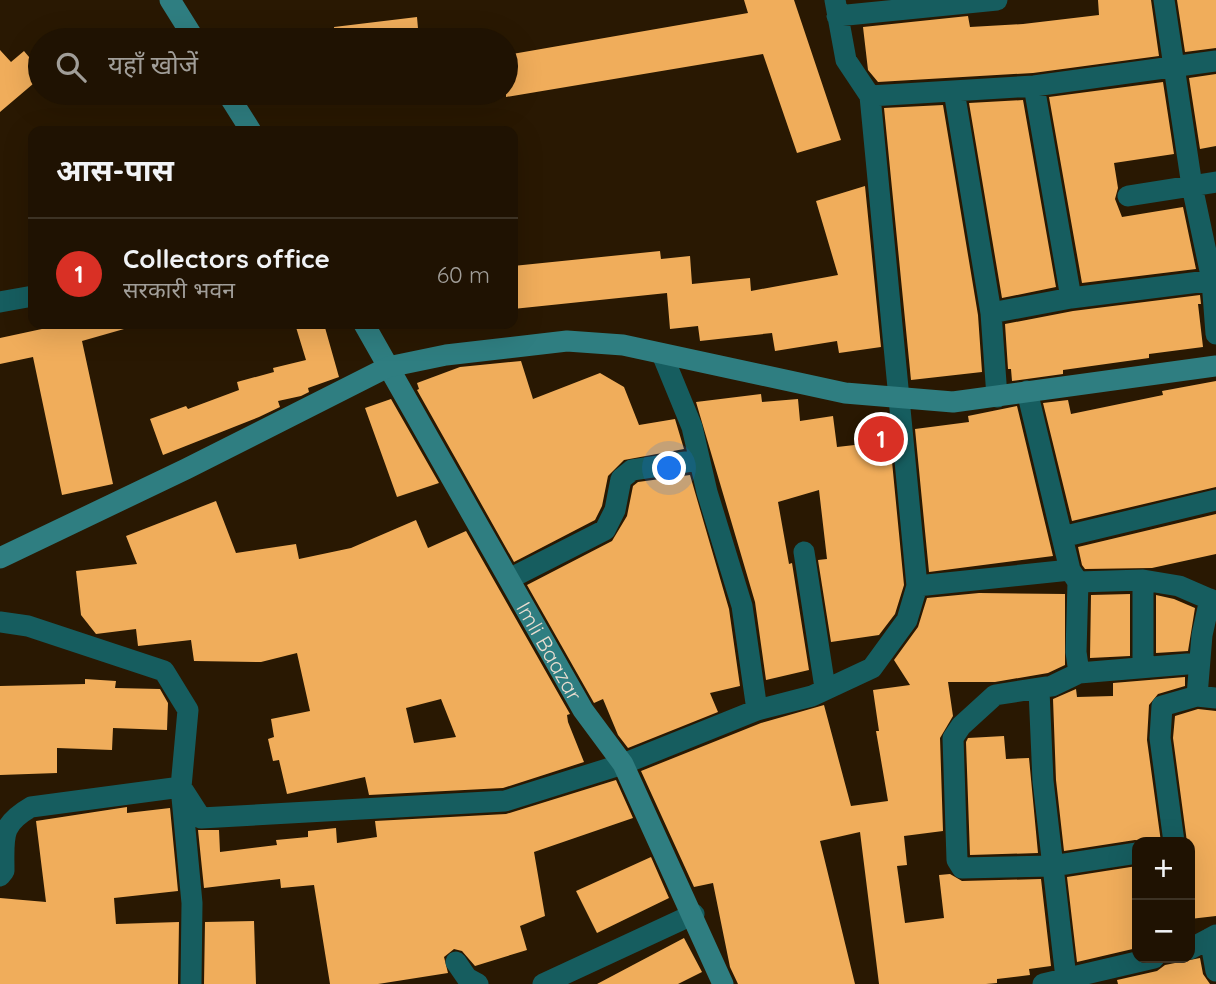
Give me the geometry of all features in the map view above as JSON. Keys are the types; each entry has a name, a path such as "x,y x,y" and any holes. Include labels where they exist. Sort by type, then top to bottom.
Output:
{"main road":[{"path":"170,0 188,28"},
{"path":"235,105 248,126"},
{"name":"Imli Baazar","path":"367,329 583,710 623,764 694,914 723,984"},
{"path":"0,558 186,469 388,366 446,355 567,341 623,345 780,380 898,400 953,402 1216,366"}],"street":[{"path":"181,787 201,818 505,801 623,764 757,710 812,696 872,668 908,620 917,586 870,96 846,60 836,8 997,0"},
{"path":"1164,0 1192,186 1214,280 1216,334"},
{"path":"870,96 1034,86 1216,61"},
{"path":"1034,86 1071,298"},
{"path":"954,91 991,313 997,397"},
{"path":"1128,196 1216,182"},
{"path":"991,313 1071,298 1214,280"},
{"path":"0,302 28,297"},
{"path":"662,354 692,427 741,606 757,710"},
{"path":"1027,391 1074,576 1079,673"},
{"path":"509,579 605,530 615,510 621,479 632,470 699,460"},
{"path":"1062,537 1216,500"},
{"path":"804,552 825,688"},
{"path":"917,586 1074,576 1143,580 1179,586 1213,600 1199,663 1206,697 1162,706 1160,717 1160,738 1173,837"},
{"path":"1143,580 1143,666"},
{"path":"0,622 28,626 164,670 188,710 181,787 192,903 191,984"},
{"path":"1132,854 1052,866 962,868 957,860 953,738 961,726 995,695 1039,690 1079,673 1199,663"},
{"path":"1039,690 1043,780 1052,866 1078,979"},
{"path":"0,876 4,872 4,831 10,818 31,807 181,787"},
{"path":"543,984 694,914"},
{"path":"1195,946 1213,936 1216,971"},
{"path":"456,962 467,978 478,984"},
{"path":"1043,984 1078,979 1136,963"}],"building":[{"path":"744,0 794,0 841,140 797,153 763,54 518,95 518,53 748,13"},
{"path":"1098,0 1151,0 1159,56 1033,73 878,82 868,70 863,27 968,16 970,27 1023,24 1099,15"},
{"path":"1177,0 1216,0 1216,48 1185,52"},
{"path":"417,17 418,28 334,28"},
{"path":"0,50 11,62 24,51 28,56 28,88 0,112"},
{"path":"1216,74 1216,146 1200,149 1189,78"},
{"path":"1163,82 1174,154 1114,163 1118,188 1115,199 1122,217 1183,207 1196,269 1082,283 1049,97"},
{"path":"1023,100 1056,287 1002,298 969,103"},
{"path":"943,105 978,315 982,372 911,380 884,108"},
{"path":"865,186 881,347 839,353 837,341 775,351 772,333 700,341 698,326 670,329 667,293 518,308 518,265 660,251 661,259 690,256 692,284 750,278 751,291 838,275 816,201"},
{"path":"1200,295 1201,304 1198,304 1203,347 1149,354 1149,358 1063,370 1063,374 1012,381 1011,369 1008,369 1005,324 1073,311"},
{"path":"42,329 124,329 82,341 113,484 62,495 33,357 0,364 0,338"},
{"path":"297,329 325,329 339,377 308,388 309,392 301,396 278,401 280,407 259,417 163,455 150,419 186,406 188,409 239,390 237,382 274,372 273,368 306,360"},
{"path":"521,361 533,399 600,373 624,387 639,425 675,419 684,449 624,460 608,476 602,506 595,520 514,562 417,390 417,383 460,367"},
{"path":"1216,381 1216,487 1072,521 1043,403 1068,400 1071,414 1163,395 1162,391"},
{"path":"761,394 762,402 798,399 800,421 833,416 837,447 890,441 904,585 895,614 879,635 831,642 818,560 827,559 819,490 778,502 789,564 792,563 809,670 766,680 755,602 696,402"},
{"path":"391,399 439,483 397,497 365,408"},
{"path":"1017,406 1053,556 929,572 915,429 969,422 968,416"},
{"path":"690,475 729,609 740,686 710,693 718,712 628,748 618,735 603,699 594,703 527,585 612,541 627,516 633,486 638,482"},
{"path":"216,501 236,553 296,544 299,559 351,548 416,520 428,548 466,531 570,714 567,715 568,722 584,762 503,788 369,795 365,777 287,794 279,760 273,761 268,739 274,737 271,719 310,711 297,653 261,662 194,661 191,640 138,646 136,629 96,634 81,615 76,571 137,564 126,536","holes":["441,699 456,737 414,743 406,708"]},
{"path":"1216,514 1216,554 1152,568 1085,569 1082,565 1078,547"},
{"path":"979,593 1065,594 1065,665 1048,673 995,682 948,682 953,716 940,738 943,831 904,836 907,865 897,866 905,923 944,918 939,875 950,874 962,881 1041,879 1051,966 1029,969 1030,975 997,979 997,983 879,984 860,832 820,841 855,984 738,984 730,967 713,883 694,887 641,771 761,723 824,705 851,806 888,801 876,731 879,731 873,690 910,685 894,660 918,627 927,598"},
{"path":"1130,594 1130,656 1090,658 1091,595"},
{"path":"1156,595 1195,608 1188,651 1156,653"},
{"path":"1185,677 1185,686 1158,694 1149,705 1147,740 1160,837 1132,837 1132,840 1064,851 1056,780 1053,699 1076,689 1077,697 1113,696 1113,683"},
{"path":"85,679 116,681 115,688 160,689 168,703 167,730 113,728 112,750 57,748 57,773 0,775 0,686 85,684"},
{"path":"1198,709 1216,711 1216,916 1195,918 1195,837 1186,837 1173,738 1175,716"},
{"path":"1004,736 1006,759 1029,758 1038,853 970,855 966,742 968,738"},
{"path":"616,780 633,818 534,852 545,916 520,926 527,950 475,966 462,951 454,949 444,957 448,973 378,984 330,984 314,885 281,888 280,879 204,888 198,830 219,830 220,852 277,845 276,840 308,837 308,831 336,828 337,843 377,837 375,821 506,814"},
{"path":"127,807 127,813 170,808 178,891 114,898 116,924 179,922 178,984 0,984 0,898 46,902 36,821"},
{"path":"651,857 669,898 597,933 576,891"},
{"path":"1132,867 1132,949 1077,962 1067,877"},
{"path":"254,921 256,984 204,984 205,922"},
{"path":"684,938 702,972 678,984 597,984"},
{"path":"1200,958 1203,974 1210,984 1118,984 1117,980 1157,971 1165,965 1195,963 1195,959"}],"place":[{"name":"Collectors office","path":"881,439"}]}
